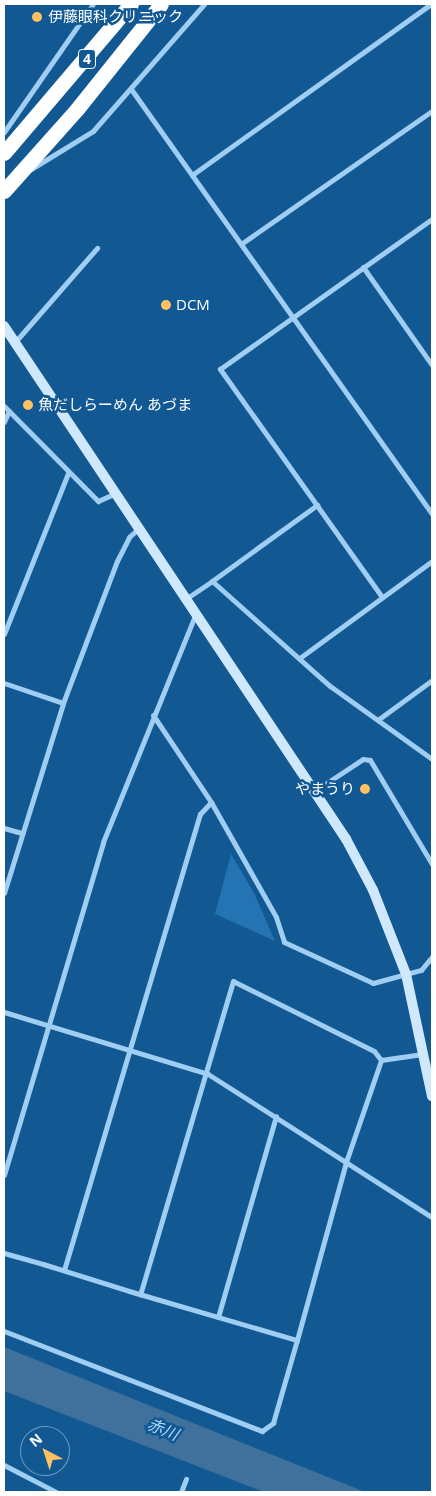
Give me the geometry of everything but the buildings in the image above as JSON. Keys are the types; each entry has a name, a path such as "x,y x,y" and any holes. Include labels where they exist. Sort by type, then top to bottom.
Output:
{"highway":[{"name":"4","path":"4,153 131,4"},
{"name":"4","path":"4,191 21,174 160,4"}],"street":[{"path":"4,132 93,4"},
{"path":"21,174 80,142 131,89 204,4"},
{"path":"192,175 431,4"},
{"path":"131,89 432,514"},
{"path":"241,244 432,111"},
{"path":"382,598 220,369 432,219"},
{"path":"15,342 97,248"},
{"path":"363,267 432,366"},
{"path":"4,326 316,790 373,890 406,974 426,1054 432,1096"},
{"path":"4,406 68,473 98,501 116,493"},
{"path":"4,422 9,411"},
{"path":"4,634 68,473"},
{"path":"187,598 317,506"},
{"path":"4,893 64,703 117,561 129,537 139,528"},
{"path":"301,657 432,562"},
{"path":"212,581 229,601 301,657 330,686 379,719 432,759"},
{"path":"4,1175 104,842 153,715 196,612"},
{"path":"379,719 432,680"},
{"path":"4,683 64,703"},
{"path":"153,715 211,802 276,917 284,942 373,983 421,970 432,957"},
{"path":"316,790 363,759 370,760 432,864"},
{"path":"64,1270 126,1050 200,814 211,802"},
{"path":"4,828 22,833"},
{"path":"140,1294 208,1074 233,981 374,1050 381,1060"},
{"path":"4,1012 208,1074 347,1159 432,1216"},
{"path":"381,1060 426,1054"},
{"path":"4,1331 262,1431 273,1423 347,1159 381,1060"},
{"path":"218,1317 276,1116"},
{"path":"4,1253 297,1340"},
{"path":"4,1465 56,1492"},
{"path":"181,1492 186,1479"}],"shaded area":[{"path":"231,854 254,893 275,941 215,914"}],"water":[{"name":"赤川","path":"4,1347 365,1492 264,1492 4,1391"}],"place":[{"name":"伊藤眼科クリニック","path":"37,17"},
{"name":"DCM","path":"166,305"},
{"name":"魚だしらーめん あづま","path":"28,405"},
{"name":"やまうり","path":"365,789"}]}
